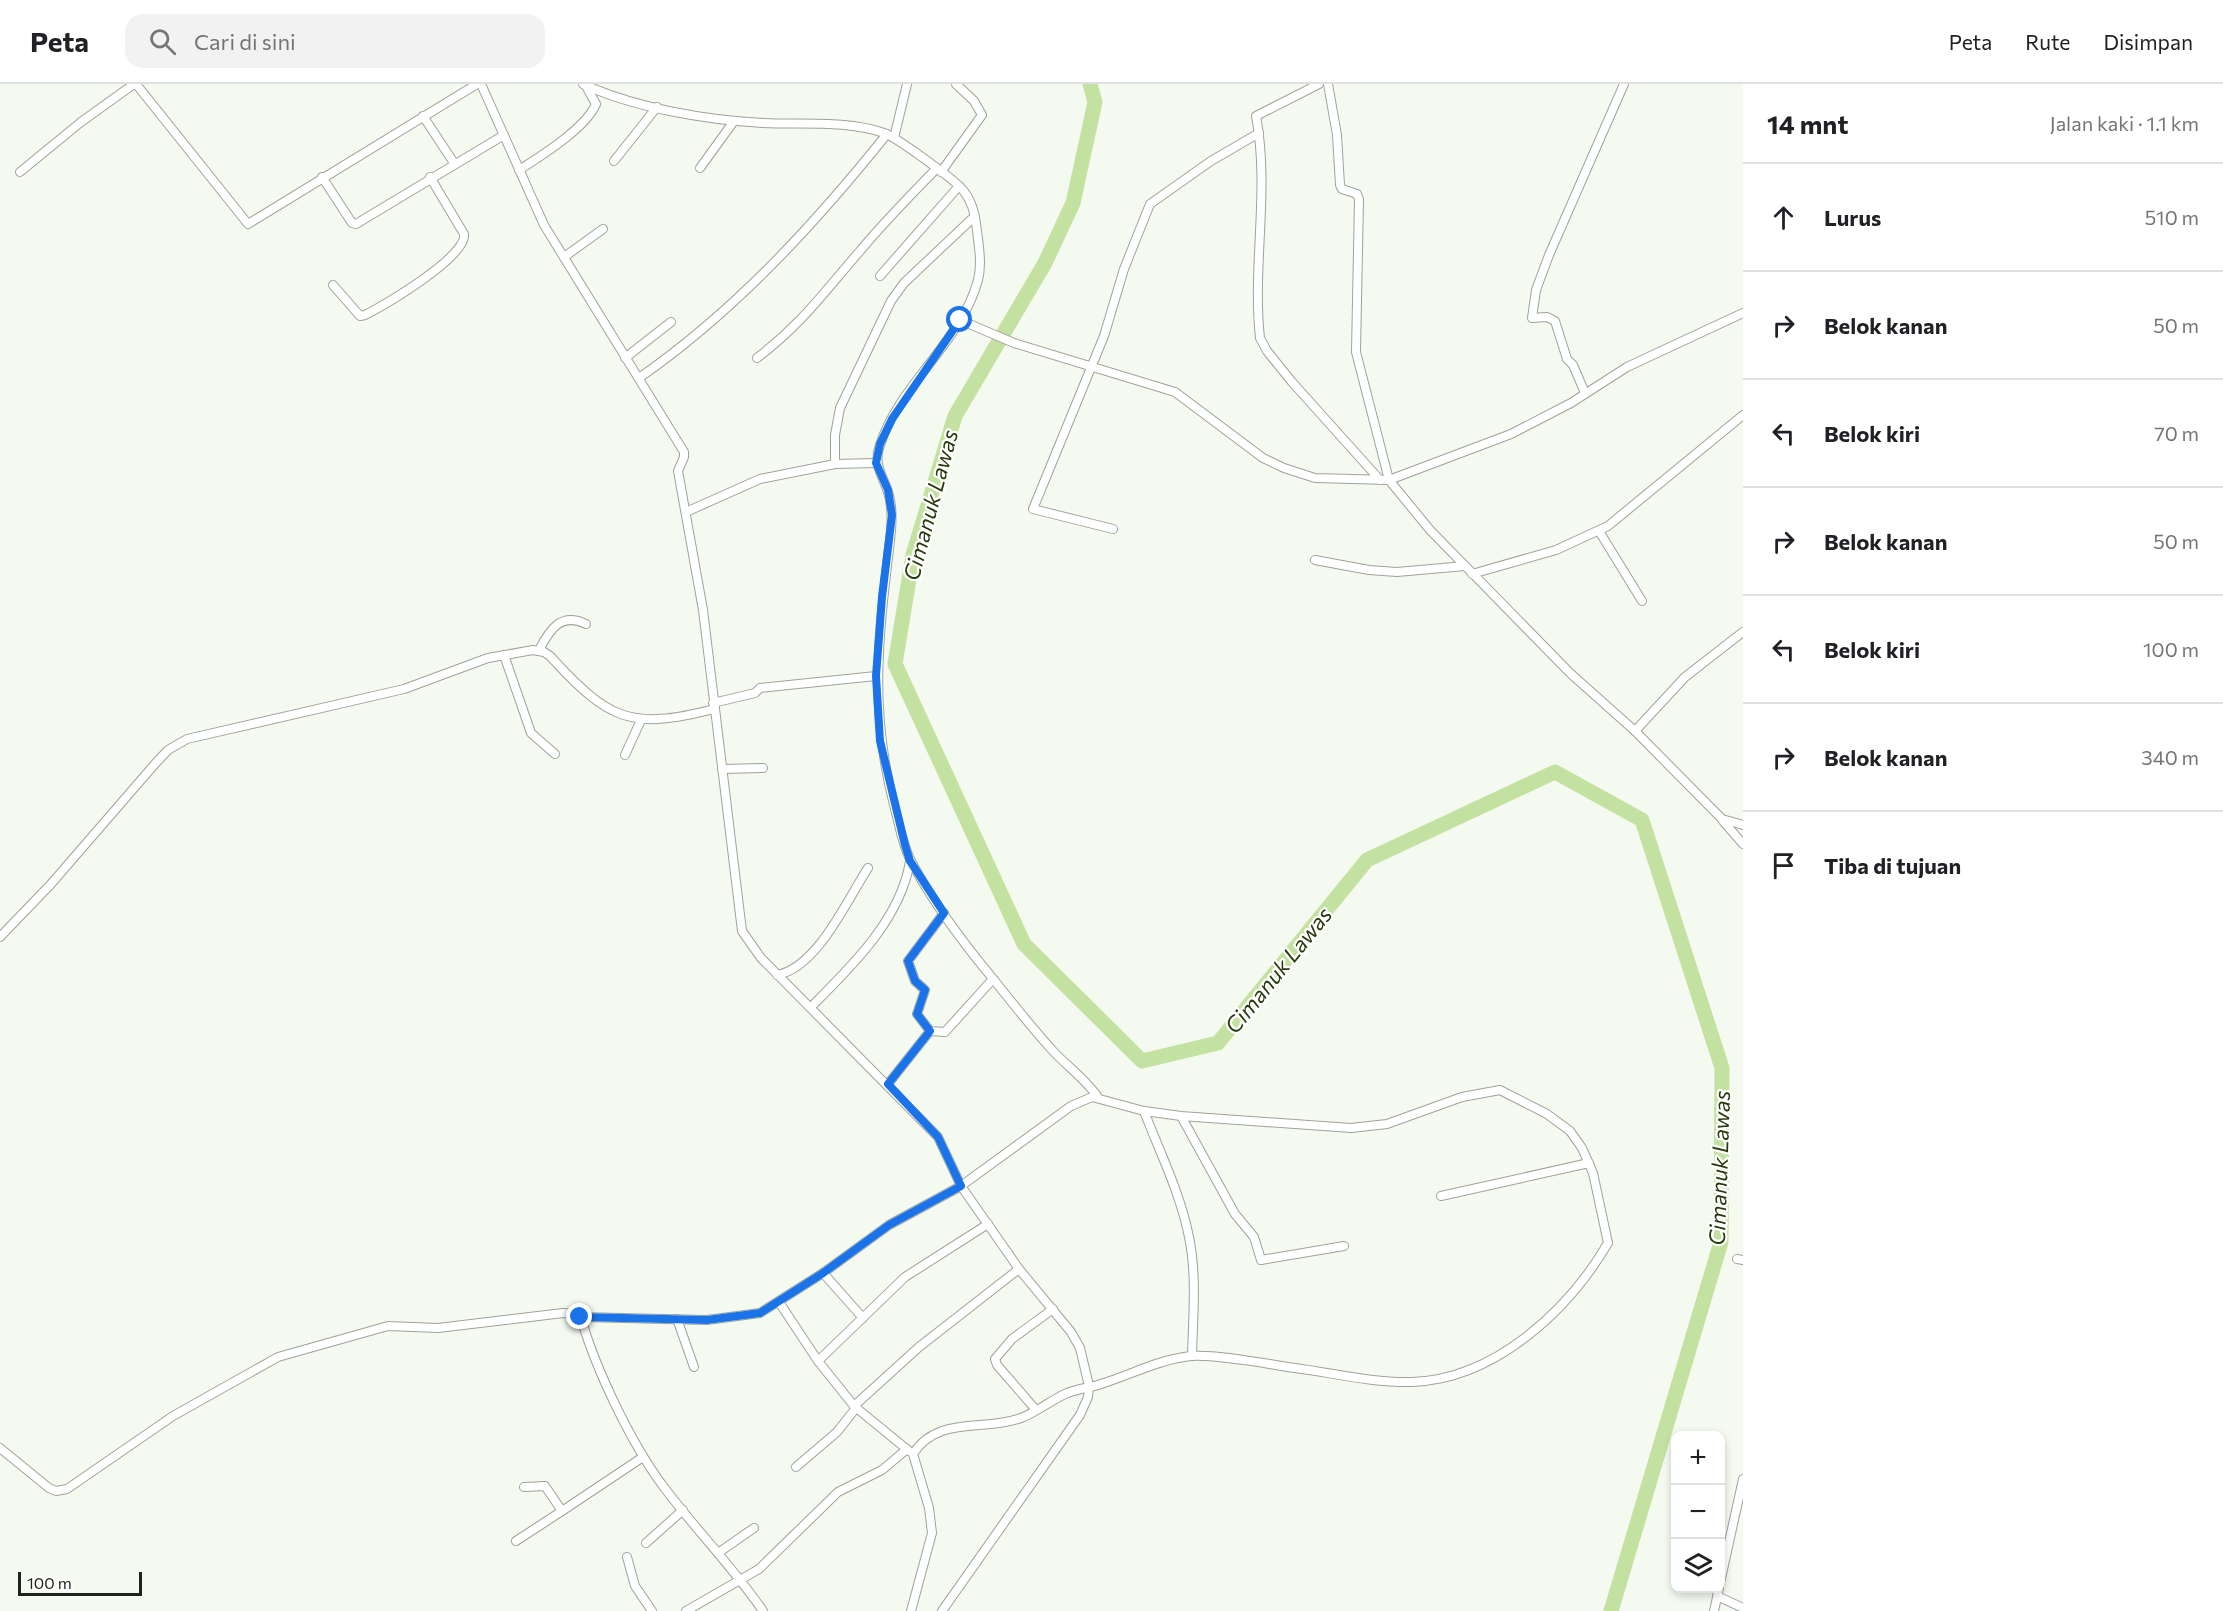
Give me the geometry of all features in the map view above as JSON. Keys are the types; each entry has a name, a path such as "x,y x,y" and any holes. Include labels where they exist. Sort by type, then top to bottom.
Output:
{"street":[{"path":"20,172 81,122 135,84 245,222 252,223 322,177 476,85 504,135 544,225 684,452 684,459 678,468 703,610 740,926 751,946 777,975 888,1084 938,1137 961,1186 1019,1269 1053,1309 1080,1348 1095,1385"},
{"path":"639,378 695,337 740,297 812,223 891,136 907,84"},
{"path":"758,358 798,325 883,224 939,171 982,115 974,102 956,84"},
{"path":"1319,84 1256,116 1259,133 1260,338 1267,351 1292,382 1380,480"},
{"path":"1328,84 1337,135 1340,185 1342,189 1357,194 1359,199 1357,363 1389,480 1430,530 1465,567 1570,674 1635,731 1722,819 1743,844"},
{"path":"1586,393 1573,365 1567,359 1555,321 1547,317 1532,318 1536,290 1549,255 1624,84"},
{"path":"585,85 657,107 734,121 861,128 891,136 960,186 969,200 975,216 980,268 978,281 960,320 892,419 880,444 876,463 888,490 892,515 882,597 876,676 880,741 910,861 944,913 993,979 1050,1048 1090,1085 1097,1096"},
{"path":"519,170 576,128 595,108 596,102 585,85"},
{"path":"614,162 657,107"},
{"path":"423,116 454,163"},
{"path":"700,168 734,121"},
{"path":"1113,529 1034,509 1105,332 1124,269 1150,204 1211,161 1259,133"},
{"path":"322,177 352,223 356,224 430,177 504,135"},
{"path":"333,285 354,312 360,316 365,315 417,284 459,251 465,239 464,234 430,177"},
{"path":"880,276 960,186"},
{"path":"835,464 835,435 840,408 891,301 904,284 975,216"},
{"path":"564,257 603,229"},
{"path":"960,320 1014,343 1175,392 1263,458 1284,468 1316,478 1389,480 1511,434 1586,393 1627,367 1743,313"},
{"path":"625,358 671,322"},
{"path":"1472,574 1556,550 1599,531 1645,498 1743,415"},
{"path":"686,512 760,479 835,464 876,463"},
{"path":"1599,531 1642,601"},
{"path":"1315,560 1379,571 1465,567"},
{"path":"539,650 549,632 560,621 574,619 586,624"},
{"path":"1635,731 1685,677 1743,633"},
{"path":"0,938 51,884 168,750 188,739 404,689 465,666 504,655 539,650 550,656 587,695 621,714 640,720 673,719 755,693 760,688 876,676"},
{"path":"504,655 529,730 555,754"},
{"path":"625,755 640,720"},
{"path":"722,769 763,768"},
{"path":"1722,819 1743,825"},
{"path":"811,1007 843,974 893,910 905,887 910,861"},
{"path":"777,975 792,971 814,951 868,868"},
{"path":"944,913 908,961 915,981 925,990 917,1014 930,1031 945,1032 993,979"},
{"path":"888,1084 930,1031"},
{"path":"0,1448 49,1488 56,1491 67,1489 172,1416 278,1357 310,1346 352,1338 388,1326 438,1328 563,1312 580,1317 707,1320 760,1313 823,1273 889,1225 961,1186 1071,1106 1097,1096 1144,1111 1181,1116 1365,1128 1414,1115 1462,1097 1500,1090 1512,1094 1558,1121 1570,1131 1589,1163 1602,1205 1608,1243 1582,1281 1548,1317 1516,1342 1477,1367 1444,1379 1391,1382 1192,1356 1158,1364 1064,1394 1012,1420 968,1424 944,1430 934,1434 882,1470 838,1492 777,1554 741,1579 686,1611"},
{"path":"1144,1111 1174,1182 1190,1237 1193,1294 1192,1356"},
{"path":"1181,1116 1235,1214 1253,1235 1261,1260 1344,1246"},
{"path":"1441,1196 1589,1163"},
{"path":"818,1361 905,1277 988,1224"},
{"path":"796,1467 837,1432 855,1407 919,1347 1019,1269"},
{"path":"823,1273 863,1318"},
{"path":"779,1302 818,1361 855,1407 910,1452 929,1508 932,1533 911,1611"},
{"path":"1036,1410 997,1365 995,1359 1012,1339 1053,1309"},
{"path":"580,1317 625,1425 644,1457 683,1510 741,1579 763,1611"},
{"path":"677,1319 694,1367"},
{"path":"942,1611 1080,1415 1095,1385"},
{"path":"516,1541 644,1457"},
{"path":"1725,1562 1743,1479"},
{"path":"524,1487 545,1486 562,1511"},
{"path":"646,1543 683,1510"},
{"path":"1734,1525 1743,1530"},
{"path":"718,1553 754,1528"},
{"path":"627,1557 635,1586 651,1611"},
{"path":"1714,1611 1718,1593"},
{"path":"1720,1593 1743,1608"}],"waterway":[{"name":"Cimanuk Lawas","path":"1090,84 1095,102 1073,203 1045,263 955,416 913,555 895,664 1024,944 1142,1061 1218,1043 1367,860 1555,772 1642,820 1722,1068 1721,1242 1611,1611"}],"route":[{"path":"580,1317 707,1320 760,1313 823,1273 889,1225 961,1186 938,1137 888,1084 931,1029 917,1014 925,990 915,981 908,961 912,953 936,928 944,913 910,861 905,845 880,741 876,676 882,597 892,515 888,490 876,463 880,444 912,386 931,363 960,320"}]}
